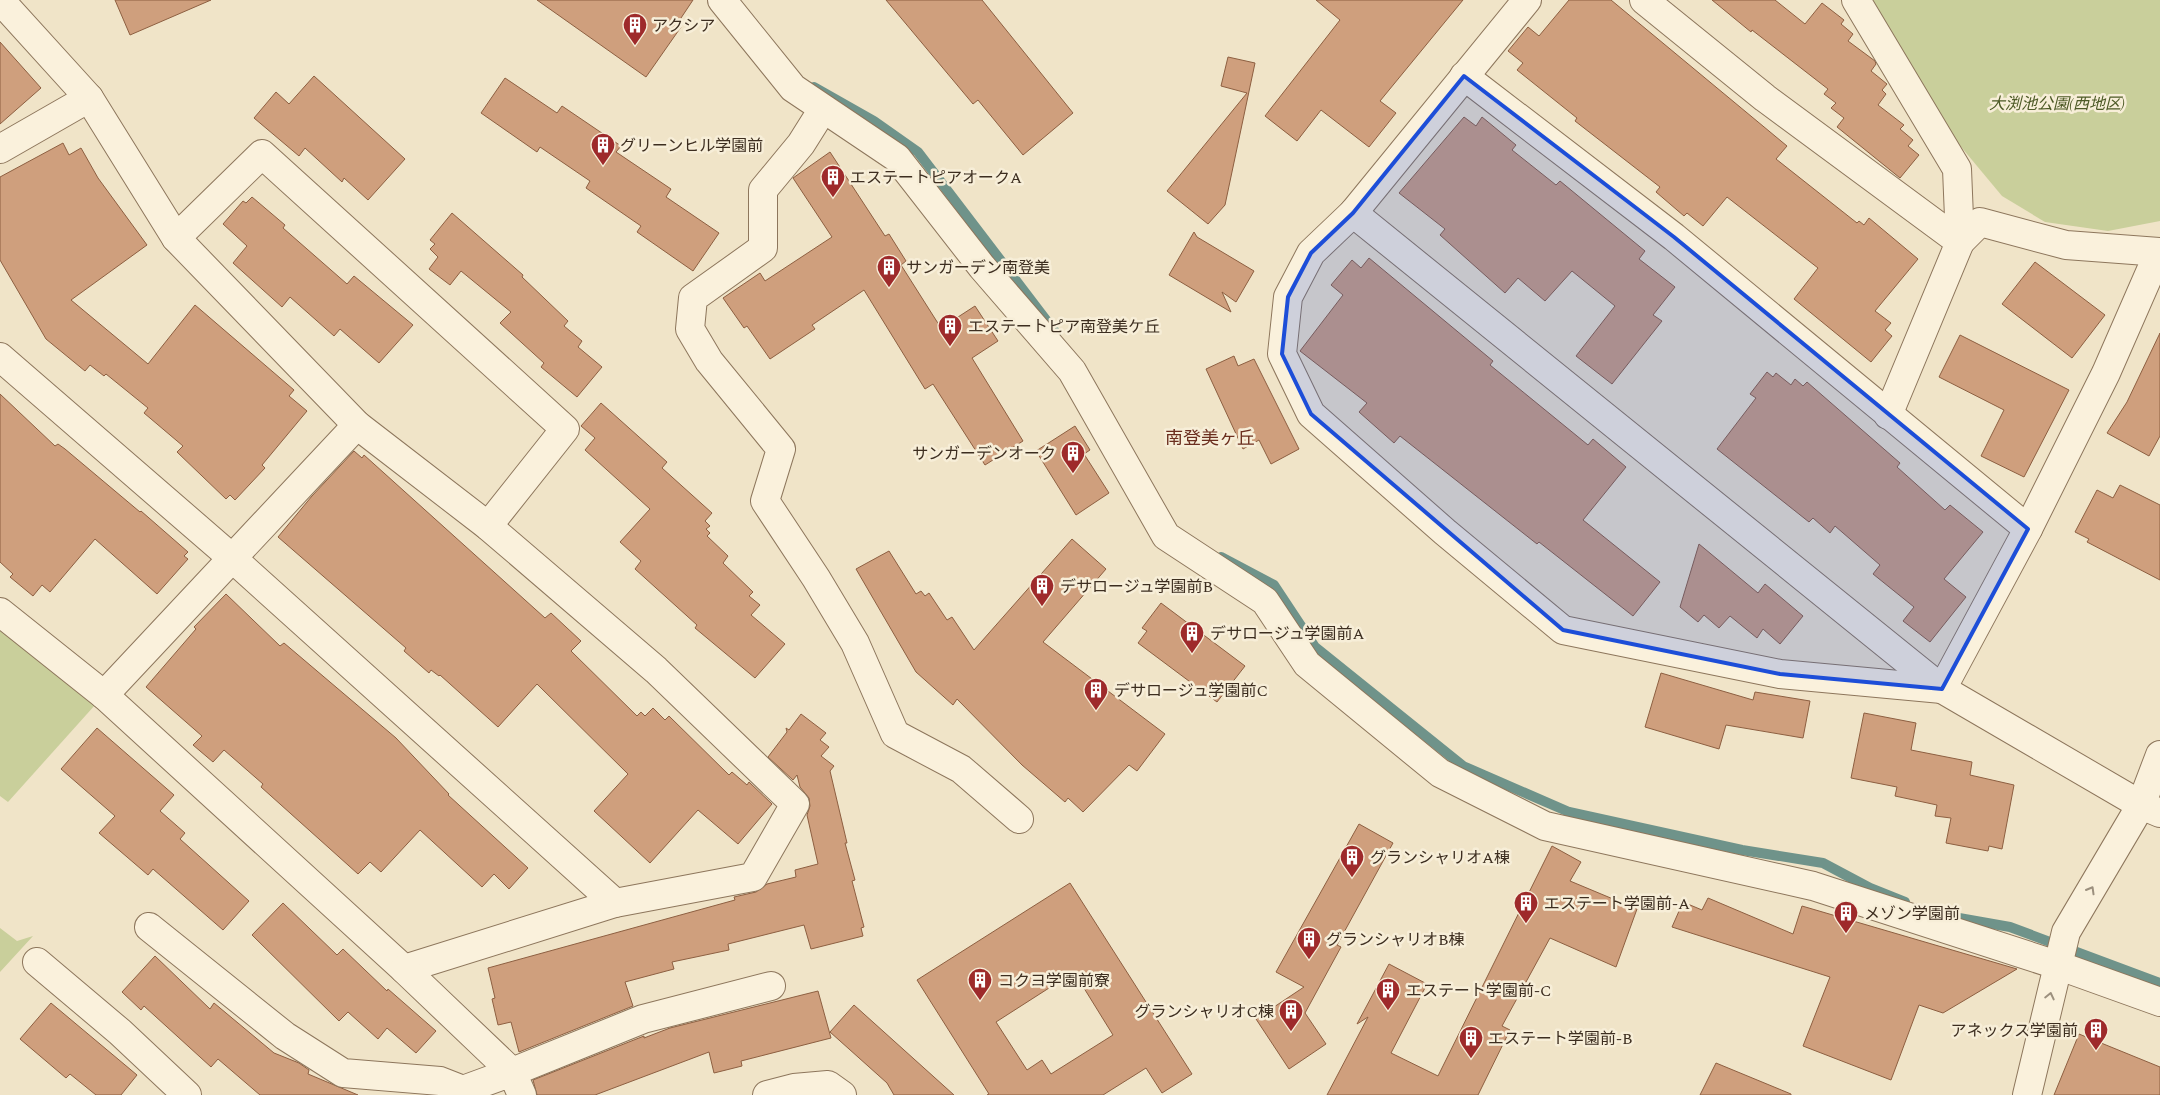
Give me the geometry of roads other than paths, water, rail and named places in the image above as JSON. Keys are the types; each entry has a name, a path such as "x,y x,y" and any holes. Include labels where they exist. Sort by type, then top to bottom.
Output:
{"street":[{"path":"0,0 89,98 176,238 357,425 488,526 656,670 795,804 753,877 615,904 404,969"},
{"path":"722,0 793,88 897,158 982,267 1072,371 1166,536 1265,601 1307,664 1440,773 1545,826 1813,886 2058,962 2160,1002"},
{"path":"1527,0 1353,213 1311,253 1288,297 1282,354 1311,414 1445,532 1563,630 1780,674 1942,689"},
{"path":"1644,0 1765,98 1960,242"},
{"path":"1856,0 1957,169 1960,242"},
{"path":"1464,76 1674,237 2028,529"},
{"path":"0,149 89,98"},
{"path":"823,109 801,144 763,190 764,248 694,298 690,329 710,361 781,449 765,501 816,578 855,643 896,734 960,769 1019,819"},
{"path":"176,238 262,154 565,429 488,526"},
{"path":"1353,213 1942,689 2151,809"},
{"path":"1888,415 1960,242 1980,222 2066,245 2159,253 2106,373 2028,529 1942,689"},
{"path":"0,357 232,558 615,904"},
{"path":"104,695 357,425"},
{"path":"0,612 104,695 404,969 517,1084"},
{"path":"2027,1095 2066,932 2151,809 2160,755"},
{"path":"149,927 284,1036 343,1073 440,1081 463,1090 517,1084 643,1019 771,986"},
{"path":"37,962 120,1032 187,1095"},
{"path":"767,1095 794,1088 828,1085 842,1095"}],"waterway":[{"path":"814,87 874,121 918,152 1056,333"},
{"path":"1221,557 1274,585 1315,647 1463,766 1569,812 1742,850 1823,863 1870,888 1905,902"},
{"path":"1942,915 2010,927 2160,983"}],"place":[{"name":"アクシア","path":"635,46"},
{"name":"グリーンヒル学園前","path":"603,166"},
{"name":"エステートピアオークA","path":"833,198"},
{"name":"サンガーデン南登美","path":"889,288"},
{"name":"エステートピア南登美ケ丘","path":"950,347"},
{"name":"サンガーデンオーク","path":"1073,474"},
{"name":"デサロージュ学園前B","path":"1042,607"},
{"name":"デサロージュ学園前A","path":"1192,654"},
{"name":"デサロージュ学園前C","path":"1096,711"},
{"name":"グランシャリオA棟","path":"1352,878"},
{"name":"エステート学園前-A","path":"1526,924"},
{"name":"メゾン学園前","path":"1846,934"},
{"name":"グランシャリオB棟","path":"1309,960"},
{"name":"コクヨ学園前寮","path":"980,1001"},
{"name":"エステート学園前-C","path":"1388,1011"},
{"name":"グランシャリオC棟","path":"1291,1032"},
{"name":"アネックス学園前","path":"2096,1051"},
{"name":"エステート学園前-B","path":"1471,1059"}],"district":[{"name":"南登美ヶ丘","path":"1210,438"}],"park label":[{"name":"大渕池公園(西地区)","path":"2057,103"}]}
